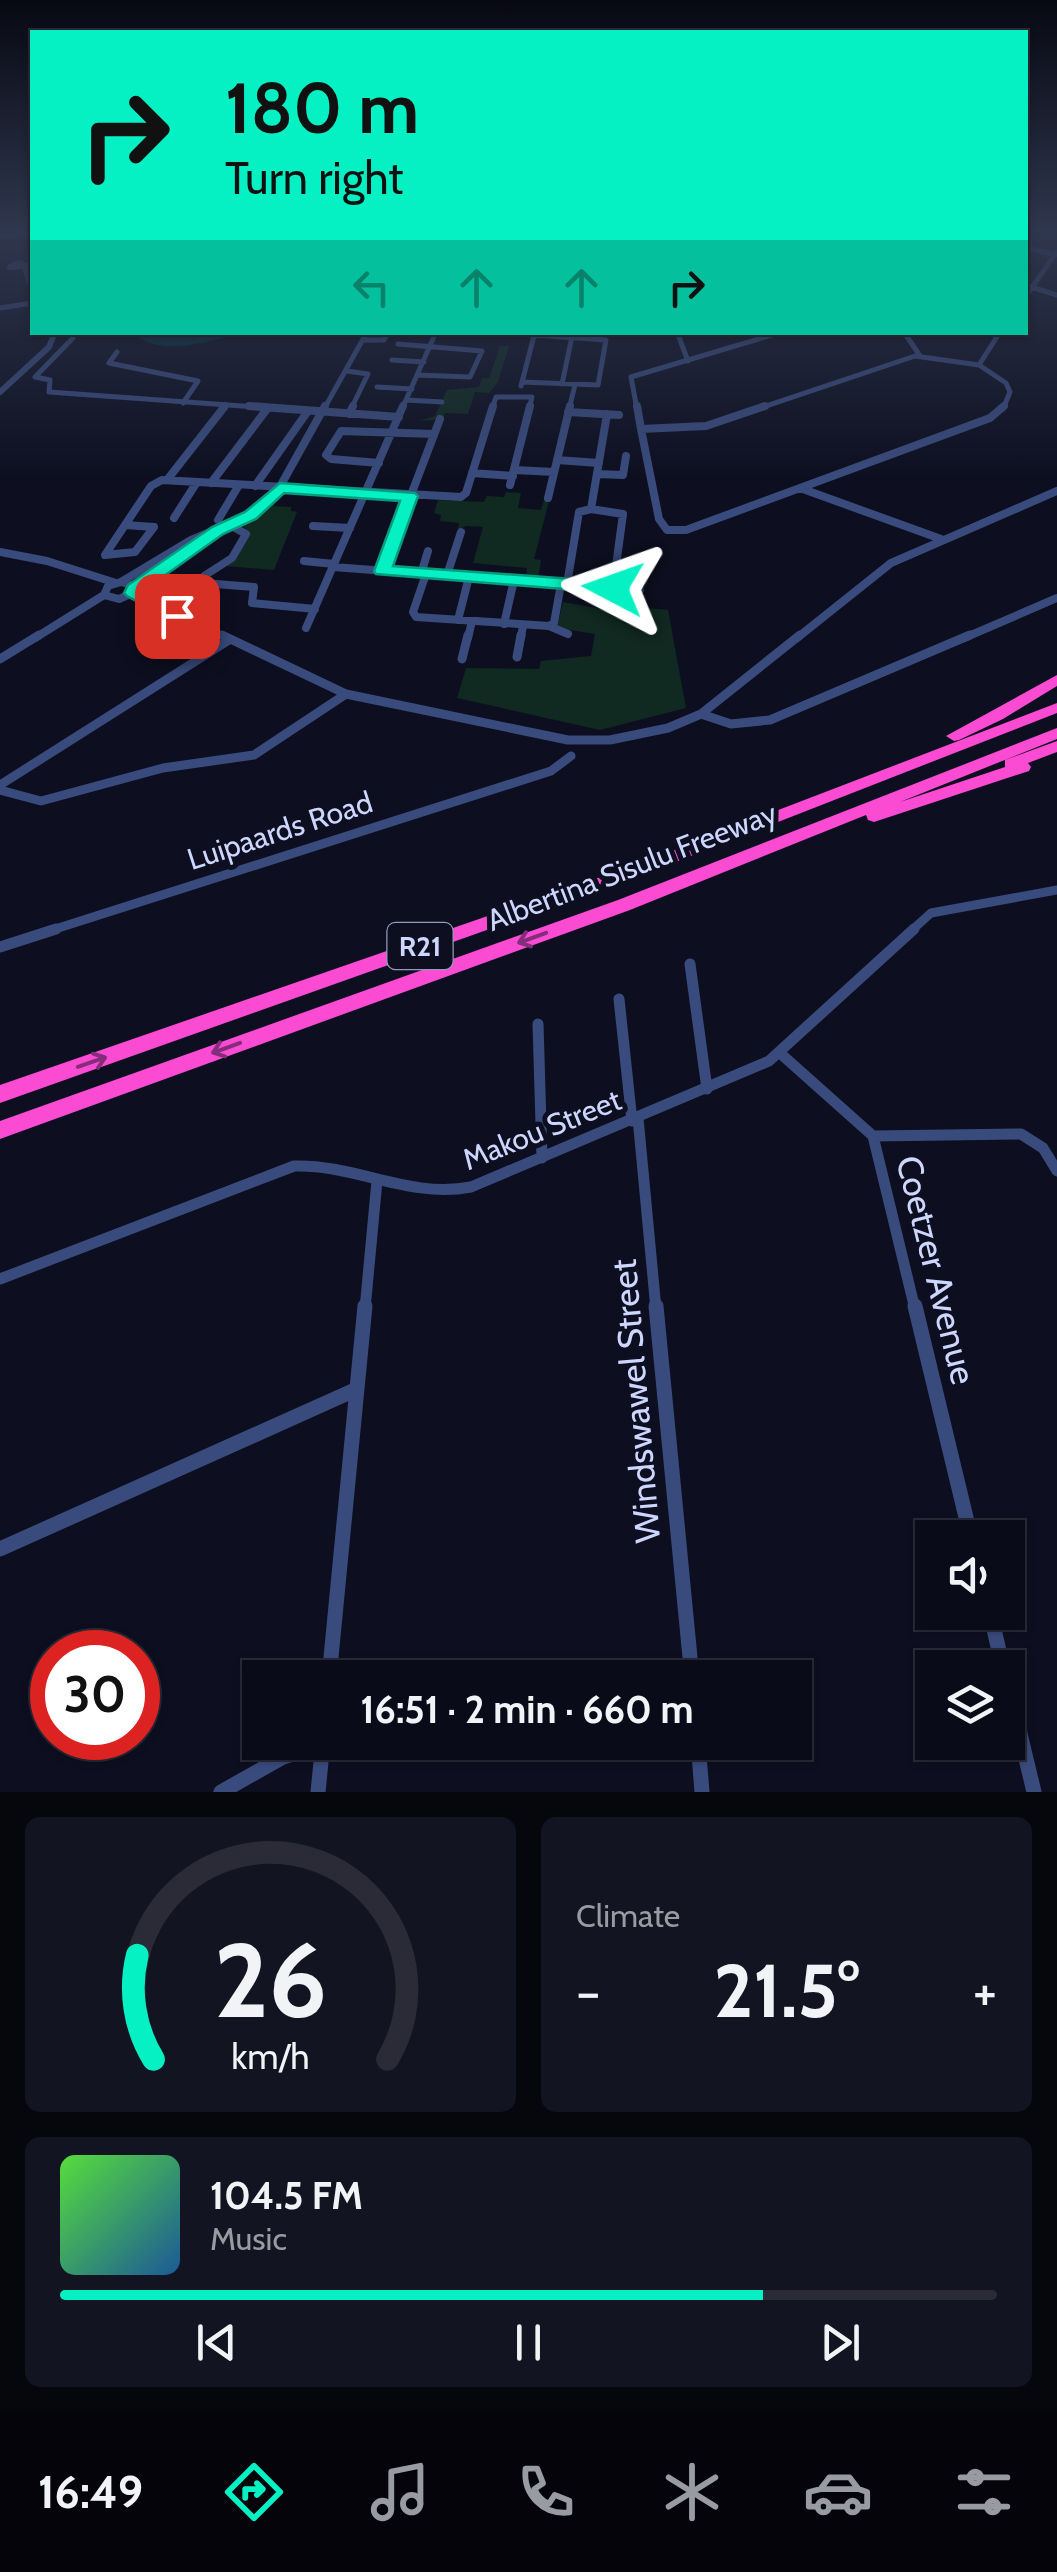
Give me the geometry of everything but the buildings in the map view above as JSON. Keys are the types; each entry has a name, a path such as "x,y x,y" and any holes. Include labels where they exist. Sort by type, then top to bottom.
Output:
{"highway":[{"path":"837,793 998,716 1057,680"},
{"name":"Albertina Sisulu Freeway","path":"0,1094 644,868 1057,708"},
{"name":"Albertina Sisulu Freeway","path":"0,1130 624,905 1057,732"},
{"path":"624,905 672,892 1057,746"},
{"path":"874,816 1057,756"}],"street":[{"path":"0,392 49,347 54,335"},
{"path":"72,335 74,338 35,377 50,380 49,392 400,417"},
{"path":"230,525 260,508 280,488 365,336 382,341 387,335"},
{"path":"306,628 435,335"},
{"path":"517,396 535,335"},
{"path":"522,382 574,385 598,384 606,341 573,335 562,384"},
{"path":"677,335 688,361"},
{"path":"638,428 706,426 920,356 979,365 1009,386 1006,402 996,415 686,530 667,530 659,519 638,428 629,380 636,372 688,361 772,335"},
{"path":"906,335 920,356"},
{"path":"979,365 998,335"},
{"path":"398,344 482,351 470,377 418,375"},
{"path":"116,352 109,363 198,381 182,404"},
{"path":"392,360 424,362"},
{"path":"347,372 368,374 349,414"},
{"path":"548,498 574,385"},
{"path":"377,388 412,389"},
{"path":"125,525 154,527 138,552 130,557 105,555 125,525 151,486 167,480 460,497 472,473 496,396 534,400 512,477"},
{"path":"406,400 442,402"},
{"path":"167,480 225,406"},
{"path":"211,483 230,452 246,442 267,408"},
{"path":"255,486 273,454 288,446 308,411"},
{"path":"568,412 618,415"},
{"path":"591,509 607,414"},
{"path":"382,571 440,419"},
{"path":"379,463 326,456 341,431 434,434"},
{"path":"597,474 622,474 626,456"},
{"path":"557,460 599,463"},
{"path":"472,473 512,477 554,472"},
{"path":"174,518 197,482"},
{"path":"123,598 218,525 238,485"},
{"path":"799,488 941,538"},
{"path":"0,552 47,561 118,583 151,604 346,694 547,738 593,741 648,734 701,714 891,563 941,538 1057,492"},
{"path":"550,626 554,623 580,512 591,509 623,514 613,588"},
{"path":"0,659 218,525 230,525 246,534 232,558 204,576 204,583 254,588 252,603 315,608"},
{"path":"313,526 350,528"},
{"path":"447,576 460,532"},
{"path":"428,551 413,614 550,626 558,633 568,634"},
{"path":"304,562 640,590"},
{"path":"88,576 107,594 151,604"},
{"path":"458,620 470,577"},
{"path":"504,624 514,580"},
{"path":"701,714 732,724 770,720 1057,598"},
{"path":"462,659 472,621"},
{"path":"517,658 523,625"},
{"path":"0,787 229,640"},
{"path":"0,787 26,800 41,801 163,768 254,754 346,694"},
{"name":"Luipaards Road","path":"0,947 550,771 571,756"},
{"name":"Makou Street","path":"0,1279 282,1168 320,1164 428,1193 456,1192 635,1120 781,1054 924,917 953,906 1056,892"},
{"path":"690,964 707,1089"},
{"name":"Windswawel Street","path":"619,999 690,1660"},
{"path":"538,1024 542,1158"},
{"name":"Coetzer Avenue","path":"781,1054 872,1136 968,1520"},
{"path":"872,1136 1020,1134 1042,1148 1057,1171"},
{"path":"331,1660 377,1181"},
{"path":"0,1549 358,1388"},
{"path":"1025,1755 1034,1792"},
{"path":"221,1792 279,1760"},
{"path":"318,1792 321,1760"},
{"path":"699,1760 702,1792"}],"green space":[{"path":"500,346 509,346 498,382 489,393 475,392 468,414 445,413 443,419 419,421 435,416 447,390 479,387 482,378 489,378"},
{"path":"506,492 521,493 518,508 541,510 544,500 549,501 534,559 541,560 538,580 526,580 527,568 473,563 483,527 466,526 458,530 459,523 440,521 441,515 434,513 438,500 484,502 487,496 504,497"},
{"path":"276,498 274,506 291,507 291,511 297,512 274,570 225,566 248,531 240,523"},
{"path":"563,602 635,615 636,607 668,610 686,708 600,730 457,698 466,668 539,669 541,661 591,656 595,634 557,628"}],"water":[{"path":"136,335 235,335 187,345 145,341"}],"route":[{"path":"177,616 133,593 134,589 218,530 250,515 280,488 410,496 382,571 613,588"}]}
